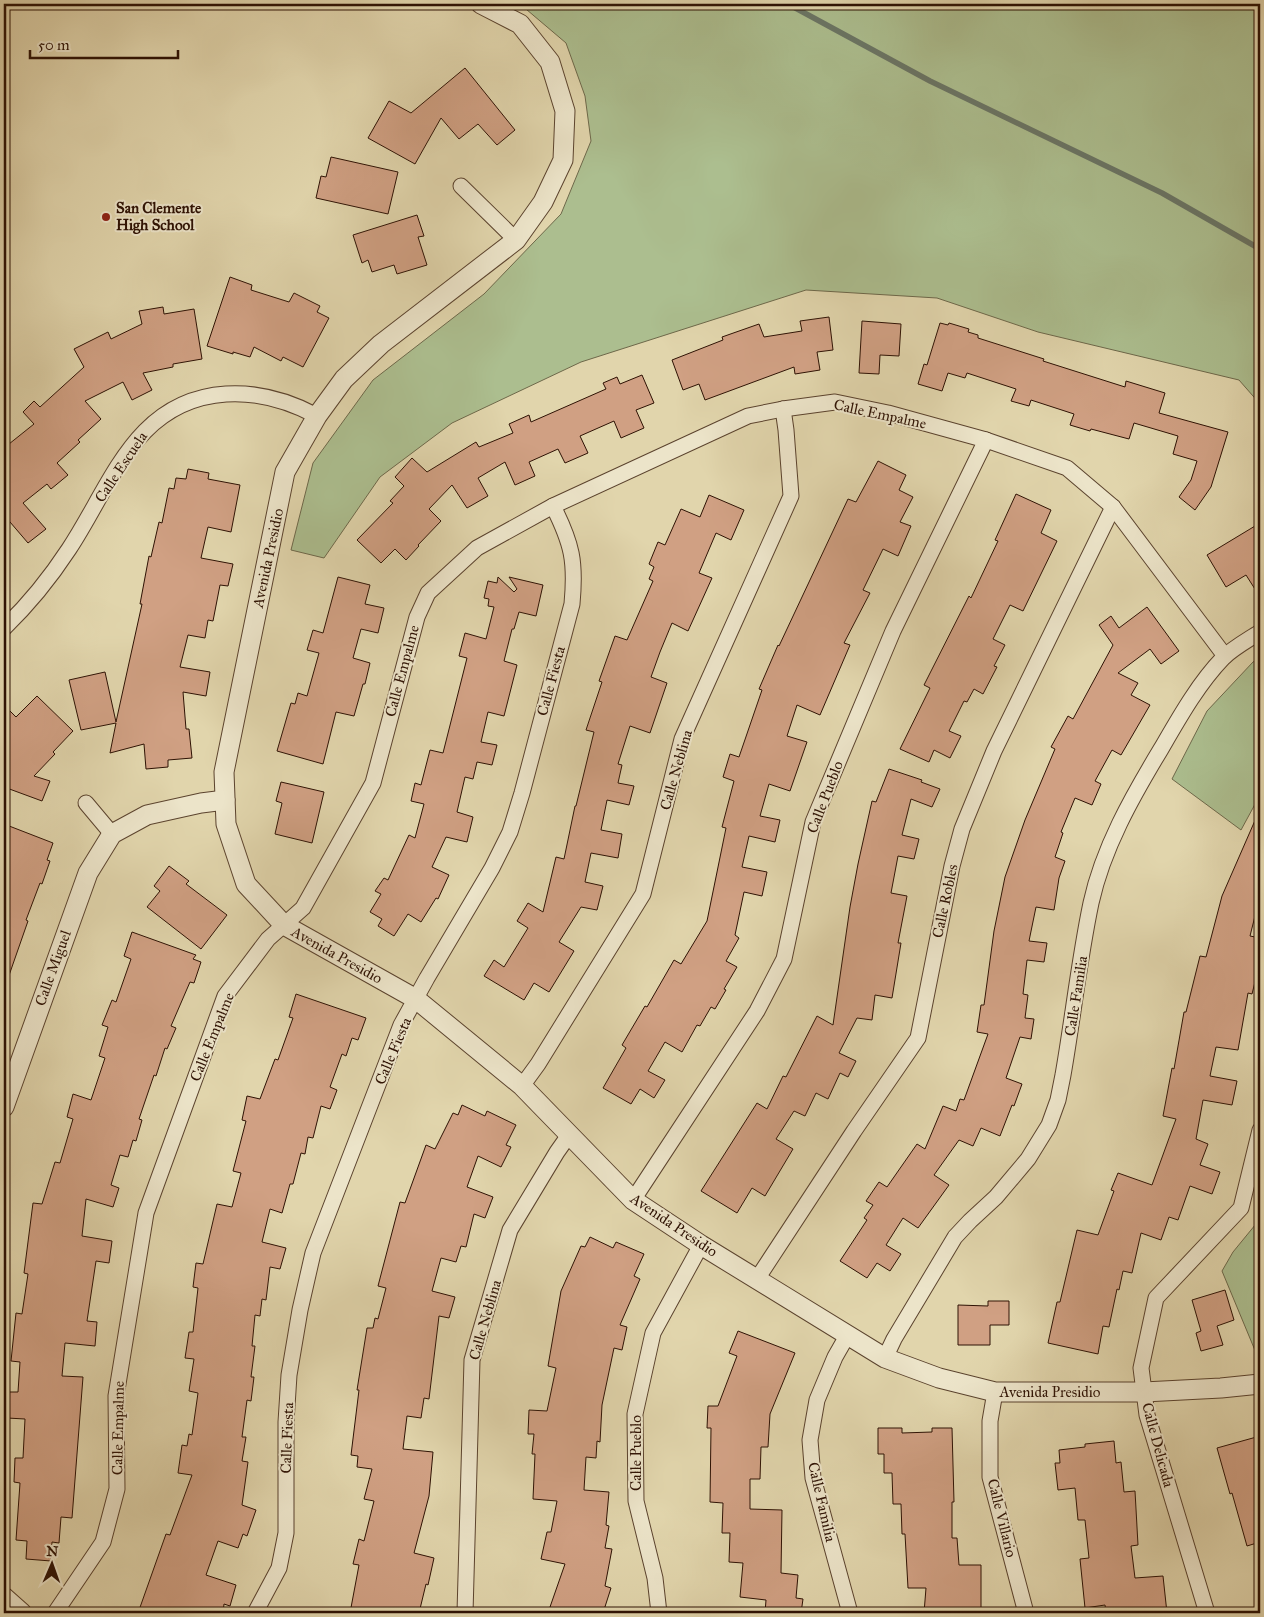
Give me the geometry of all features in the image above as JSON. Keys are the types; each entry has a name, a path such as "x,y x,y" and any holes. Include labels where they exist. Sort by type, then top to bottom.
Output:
{"street":[{"name":"Avenida Presidio","path":"481,4 520,24 550,62 565,111 563,160 543,202 516,240 381,344 344,379 317,416 285,472 224,772 226,824 246,884 284,925 416,999 522,1086 634,1200 701,1246 885,1358 939,1378 994,1392 1144,1392 1260,1384"},
{"path":"461,186 516,240"},
{"name":"Calle Escuela","path":"4,628 43,586 70,549 125,456 138,438 169,410 188,401 208,395 236,393 263,396 295,404 317,416"},
{"name":"Calle Empalme","path":"55,1613 102,1542 117,1489 116,1396 146,1213 225,996 268,940 303,908 373,783 417,616 428,593 477,548 553,506 748,416 835,402 888,413 986,440 1067,468 1113,508 1225,656"},
{"name":"Calle Neblina","path":"522,1086 538,1064 643,894 682,739 791,496 783,409"},
{"name":"Calle Pueblo","path":"634,1200 756,1011 784,959 813,822 892,632 986,440"},
{"name":"Calle Fiesta","path":"255,1613 279,1568 286,1533 286,1422 289,1375 300,1310 314,1253 402,1025 492,868 510,832 522,793 572,604 574,575 571,549 553,506"},
{"name":"Calle Robles","path":"757,1280 854,1130 918,1038 952,866 962,829 994,751 1113,508"},
{"name":"Calle Familia","path":"885,1358 903,1323 955,1237 996,1197 1028,1159 1049,1125 1058,1100 1091,903 1100,872 1135,793 1173,728 1209,674 1225,656 1260,632"},
{"name":"Calle Miguel","path":"4,1107 88,873 112,834 147,815 201,803 225,800"},
{"path":"86,803 112,834"},
{"name":"Calle Delicada","path":"1207,1613 1147,1415 1141,1368 1156,1298 1241,1208 1260,1130"},
{"name":"Calle Neblina","path":"465,1613 472,1360 510,1230 556,1152 569,1135"},
{"name":"Calle Pueblo","path":"659,1613 655,1578 636,1501 635,1414 653,1333 701,1246"},
{"name":"Calle Familia","path":"847,1336 835,1357 817,1400 810,1440 813,1478 850,1613"},
{"name":"Calle Villario","path":"994,1392 990,1421 990,1477 1026,1613"},
{"path":"4,1597 22,1613"}],"green space":[{"path":"520,4 1260,4 1260,404 1239,380 1038,332 937,298 806,290 581,362 452,423 380,477 324,558 291,550 313,463 373,380 484,294 561,214 591,141 585,96 566,43"},
{"path":"1260,657 1260,795 1241,830 1172,779 1207,711"},
{"path":"1260,1219 1259,1360 1222,1271 1233,1252"}],"building":[{"path":"465,68 515,130 497,145 478,124 459,139 441,118 415,164 368,138 389,101 411,113"},
{"path":"331,157 398,172 388,214 316,198 321,176 326,177"},
{"path":"417,215 424,236 418,237 427,265 397,274 394,265 372,272 368,260 362,263 353,235"},
{"path":"230,277 252,285 251,290 289,302 294,293 320,306 317,312 329,318 303,367 283,357 281,361 254,347 250,357 207,346"},
{"path":"163,307 164,314 194,309 202,359 173,364 173,367 143,373 152,390 132,400 123,382 85,401 101,419 57,463 68,475 51,489 47,484 23,503 46,529 28,543 4,515 4,448 34,424 23,412 34,401 40,407 84,367 74,349 108,332 111,339 142,324 139,311"},
{"path":"829,317 833,350 817,352 820,370 795,374 794,367 705,400 699,384 683,390 672,360 723,340 722,337 759,324 764,337 802,331 800,321"},
{"path":"862,321 901,324 899,356 880,355 879,374 859,373"},
{"path":"940,323 948,325 949,323 969,329 968,332 978,335 978,338 1125,387 1126,381 1165,393 1159,413 1228,432 1211,487 1195,510 1179,497 1191,480 1197,461 1173,454 1178,436 1134,423 1129,439 1091,429 1090,431 1070,425 1074,414 1031,400 1029,406 1011,401 1016,389 967,373 965,378 948,373 942,391 918,384 924,364 927,365"},
{"path":"642,375 654,403 636,410 644,428 621,438 614,421 580,436 588,453 565,463 558,449 529,462 535,476 515,485 505,462 478,478 488,496 467,508 452,485 429,509 441,521 406,560 395,549 381,563 357,540 393,503 390,501 404,486 395,477 412,458 427,472 476,442 479,447 513,433 509,424 529,415 531,422 606,389 603,383 617,377 620,384"},
{"path":"878,461 906,475 899,490 913,497 900,522 911,526 898,556 883,549 863,590 870,593 844,643 850,645 820,715 797,705 787,736 807,742 790,791 769,784 760,816 780,820 775,842 749,836 742,867 767,872 762,896 744,892 735,935 739,938 726,961 737,967 724,989 726,990 715,1009 711,1007 700,1026 697,1025 682,1052 665,1042 648,1071 665,1080 654,1098 640,1089 631,1104 603,1088 626,1048 622,1045 645,1006 647,1007 674,960 681,964 707,921 726,828 722,827 734,781 723,777 730,754 739,757 762,690 759,689 848,499 856,502"},
{"path":"188,469 209,473 208,479 240,485 231,532 208,527 201,558 233,564 228,586 220,585 213,621 208,620 205,638 188,635 180,667 210,672 206,696 183,692 186,729 189,729 192,758 168,760 168,767 146,769 144,744 110,753 116,723 81,730 69,680 105,672 116,722 142,604 140,604 149,556 151,557 159,522 162,523 169,488 174,489 176,478 186,479"},
{"path":"1016,494 1051,510 1041,533 1057,541 1023,611 1010,605 993,639 1005,645 994,666 997,667 983,694 974,689 967,702 964,701 949,731 961,736 950,758 934,750 929,762 900,749 930,688 924,685 969,596 971,598 998,541 995,540"},
{"path":"709,495 744,510 731,540 716,533 699,573 712,578 688,631 672,623 651,677 667,683 650,733 630,726 618,764 622,765 618,783 634,786 629,805 607,800 601,830 622,834 618,858 591,853 585,882 603,886 597,910 581,907 559,942 574,951 549,992 534,983 524,1000 484,976 494,960 504,967 528,928 517,921 528,903 543,912 556,857 564,859 594,732 586,730 602,682 599,681 615,636 627,640 653,581 649,579 654,567 649,564 658,542 665,545 681,509 700,517"},
{"path":"1260,523 1260,597 1246,575 1226,587 1207,555"},
{"path":"338,577 370,585 365,604 384,608 378,633 361,629 353,658 370,663 365,684 363,684 354,716 336,712 323,764 277,751 291,703 295,704 298,693 307,696 319,653 307,650 313,630 323,633"},
{"path":"498,577 514,592 517,589 509,577 543,585 536,616 519,612 514,629 512,629 504,661 517,665 504,716 488,712 481,742 497,745 492,765 477,762 473,779 465,777 457,812 473,817 467,842 446,837 432,867 449,875 438,899 436,898 421,922 408,914 394,936 378,926 382,919 370,912 381,894 375,891 384,878 388,880 409,835 415,838 424,804 411,801 415,783 421,785 430,750 443,753 467,658 459,656 465,633 486,639 494,607 488,606 489,599 484,598 488,581 497,583"},
{"path":"1147,607 1179,651 1161,664 1150,649 1118,673 1138,683 1131,695 1150,705 1121,755 1112,750 1095,781 1101,784 1092,805 1075,798 1061,832 1063,833 1055,857 1065,861 1059,878 1054,910 1036,907 1029,941 1047,943 1044,962 1027,960 1023,994 1028,995 1025,1018 1034,1019 1031,1039 1020,1037 1006,1078 1022,1084 1014,1106 1012,1105 1000,1136 981,1128 973,1146 959,1140 934,1175 949,1185 918,1228 903,1218 886,1245 901,1254 890,1271 877,1263 867,1278 840,1261 867,1220 864,1218 873,1205 866,1201 879,1182 887,1187 917,1144 925,1149 943,1106 956,1111 960,1099 964,1100 988,1034 977,1032 981,1005 984,1005 994,931 1005,877 1025,820 1055,749 1051,747 1068,716 1073,719 1113,645 1099,625 1111,616 1119,628"},
{"path":"37,696 73,731 34,776 50,781 42,801 4,787 4,705 16,717"},
{"path":"889,769 922,780 921,782 940,789 932,807 911,799 902,835 919,839 914,859 898,856 891,893 907,896 898,943 901,943 892,998 875,995 872,1020 857,1018 839,1053 856,1061 848,1077 840,1073 828,1099 816,1093 805,1116 794,1111 776,1139 793,1149 765,1196 752,1188 737,1213 701,1191 757,1103 767,1109 783,1076 786,1077 817,1016 833,1025 858,864 872,801 876,802"},
{"path":"281,782 324,792 312,843 275,834 282,803 276,801"},
{"path":"1260,809 1260,896 1250,936 1260,938 1260,962 1252,994 1248,993 1238,1050 1216,1047 1210,1076 1237,1081 1232,1105 1203,1100 1196,1139 1208,1144 1200,1165 1220,1172 1212,1194 1190,1186 1178,1220 1169,1217 1161,1240 1141,1233 1132,1273 1123,1271 1109,1327 1103,1326 1098,1354 1048,1343 1077,1230 1098,1235 1114,1191 1111,1190 1118,1173 1152,1185 1176,1119 1163,1116 1184,1012 1186,1012 1200,956 1206,957 1222,896"},
{"path":"4,824 53,843 47,860 50,861 26,920 28,921 6,984 4,983"},
{"path":"169,866 189,881 186,884 227,915 201,949 147,907 160,891 154,886"},
{"path":"132,932 196,955 193,959 201,962 194,983 190,982 171,1026 176,1028 167,1049 165,1048 156,1076 154,1075 139,1119 142,1120 136,1141 133,1140 128,1157 120,1155 111,1185 119,1188 113,1207 86,1199 82,1236 112,1241 109,1263 96,1261 87,1321 97,1322 95,1346 65,1343 62,1376 83,1377 72,1518 61,1517 59,1543 52,1542 51,1561 26,1559 27,1541 16,1540 20,1483 14,1482 15,1458 23,1458 25,1419 7,1418 9,1392 18,1392 20,1362 11,1361 16,1313 22,1314 28,1274 24,1273 33,1203 42,1204 55,1162 60,1163 73,1119 67,1117 73,1094 91,1100 105,1058 99,1056 108,1027 102,1025 112,1000 116,1002 131,959 124,956"},
{"path":"296,994 366,1018 358,1040 352,1038 346,1056 342,1054 330,1087 337,1090 330,1109 321,1106 313,1138 308,1137 305,1154 301,1153 293,1184 290,1184 282,1213 270,1209 262,1242 286,1248 280,1269 270,1267 266,1300 262,1299 260,1316 255,1315 252,1346 255,1346 251,1377 254,1377 251,1401 247,1400 242,1437 246,1437 242,1461 248,1462 242,1505 256,1510 247,1536 243,1534 238,1548 218,1541 206,1575 236,1585 230,1606 224,1604 223,1613 138,1613 166,1534 170,1535 192,1475 178,1473 182,1445 187,1446 189,1434 192,1435 198,1393 189,1391 194,1359 185,1358 189,1332 193,1332 198,1288 193,1287 196,1263 203,1264 217,1204 232,1207 241,1173 233,1171 246,1121 242,1120 247,1096 260,1099 275,1059 278,1060 293,1018 289,1017"},
{"path":"462,1105 485,1116 487,1111 516,1125 506,1145 511,1147 501,1167 478,1156 467,1187 493,1197 485,1218 474,1214 466,1247 461,1246 456,1262 441,1258 432,1291 455,1297 449,1318 439,1316 429,1399 424,1398 421,1418 407,1416 403,1449 433,1452 429,1496 414,1553 434,1558 419,1613 350,1613 359,1565 353,1564 359,1539 364,1541 374,1501 364,1499 372,1469 357,1467 358,1456 351,1455 359,1390 357,1390 367,1328 373,1328 375,1318 378,1319 386,1288 378,1286 400,1202 405,1203 426,1145 435,1149 453,1113 458,1115"},
{"path":"590,1237 613,1248 616,1242 644,1254 634,1276 640,1279 620,1325 627,1327 622,1350 614,1348 602,1405 600,1442 597,1441 596,1458 586,1457 584,1490 609,1492 606,1525 609,1526 605,1548 612,1549 605,1586 611,1588 603,1613 566,1613 550,1607 565,1564 541,1559 547,1532 551,1532 557,1501 533,1499 535,1454 532,1454 534,1434 528,1434 529,1410 547,1411 556,1368 548,1366 561,1291 581,1246 585,1247"},
{"path":"1225,1290 1234,1320 1217,1326 1223,1345 1201,1351 1196,1333 1201,1331 1192,1300"},
{"path":"988,1301 1009,1301 1009,1325 990,1325 990,1345 958,1345 958,1305 988,1306"},
{"path":"738,1331 795,1353 770,1414 768,1447 761,1447 760,1479 750,1479 750,1509 782,1510 781,1573 798,1575 796,1598 803,1599 801,1613 765,1613 766,1600 740,1597 743,1563 729,1562 730,1533 722,1533 723,1503 710,1502 711,1428 707,1428 708,1406 718,1406 737,1356 729,1353"},
{"path":"878,1428 902,1428 902,1433 932,1432 932,1428 952,1428 954,1502 952,1502 952,1538 957,1538 959,1565 981,1565 981,1613 924,1613 926,1588 908,1588 901,1504 893,1504 892,1473 884,1473 884,1454 878,1454"},
{"path":"1260,1436 1260,1542 1247,1546 1217,1448"},
{"path":"1114,1441 1116,1463 1121,1462 1124,1492 1135,1491 1138,1545 1131,1546 1135,1578 1163,1576 1167,1613 1106,1613 1105,1605 1085,1608 1080,1559 1089,1558 1085,1520 1078,1520 1075,1488 1058,1490 1055,1463 1060,1463 1059,1450 1085,1447 1085,1444"}],"waterway":[{"path":"788,4 930,81 1162,193 1260,249"}],"place":[{"name":"San Clemente High School","path":"106,217"}]}
